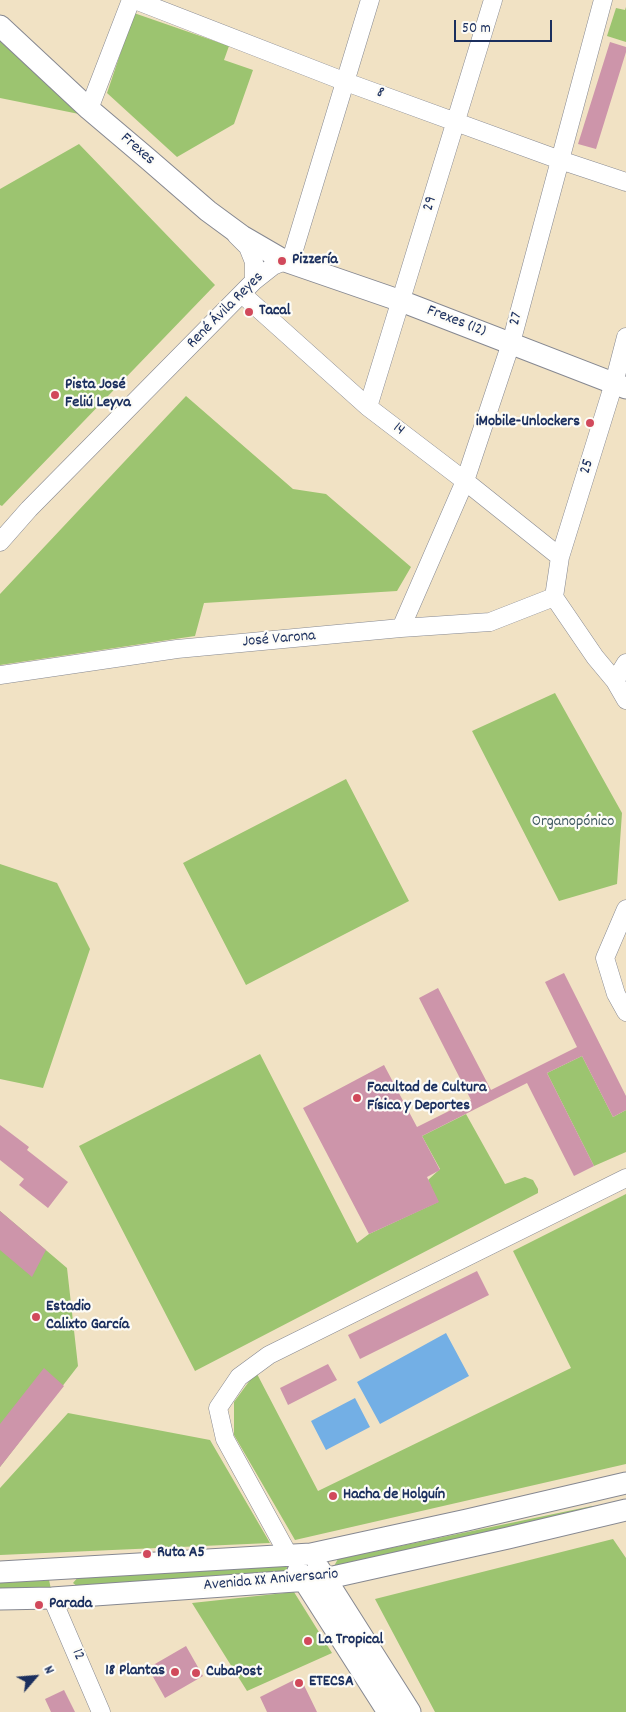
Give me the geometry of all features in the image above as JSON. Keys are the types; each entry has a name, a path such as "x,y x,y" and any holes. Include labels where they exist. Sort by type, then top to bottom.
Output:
{"main road":[{"name":"Frexes","path":"0,26 89,108 225,224 285,261"},
{"name":"Frexes (12)","path":"285,261 401,301 620,385"},
{"name":"Avenida XX Aniversario","path":"0,1572 311,1554 617,1485"},
{"name":"Avenida XX Aniversario","path":"0,1600 314,1579 625,1511"},
{"path":"311,1554 314,1579 388,1712"},
{"path":"289,1556 314,1579 410,1712"}],"street":[{"name":"8","path":"133,0 346,82 626,182"},
{"path":"89,108 133,0"},
{"path":"285,261 293,253 370,0"},
{"name":"29","path":"368,407 493,0"},
{"name":"27","path":"402,628 465,481 511,343 603,0"},
{"path":"225,224 248,247 254,262 254,281"},
{"name":"René Ávila Reyes","path":"0,542 29,509 254,281 273,266 285,261"},
{"name":"14","path":"242,294 368,407 560,557"},
{"name":"25","path":"554,597 560,557 620,385 626,337"},
{"path":"554,597 595,657 615,681 626,700"},
{"name":"José Varona","path":"0,675 177,649 402,628 490,622 554,597"},
{"path":"615,681 626,663"},
{"path":"626,909 605,958 616,994 626,1012"},
{"path":"289,1556 225,1439 218,1408 239,1377 269,1355 626,1178"},
{"path":"617,1485 625,1511"},
{"name":"12","path":"52,1598 101,1712"}],"green space":[{"path":"626,7 626,42 607,36 616,8 625,10"},
{"path":"134,13 229,46 224,60 253,70 234,124 177,157 107,93"},
{"path":"0,41 79,114 0,98"},
{"name":"Pista José Feliú Leyva","path":"79,144 215,285 2,506 0,505 0,189"},
{"path":"186,396 293,489 326,494 411,567 397,591 204,603 195,636 0,665 0,594"},
{"name":"Organopónico","path":"555,693 622,813 617,884 559,901 472,731"},
{"path":"346,779 409,901 246,985 183,863"},
{"path":"0,864 57,883 90,949 43,1088 0,1079"},
{"path":"260,1054 357,1243 369,1234 438,1202 428,1180 440,1169 422,1136 466,1114 505,1184 525,1177 533,1180 538,1193 195,1371 79,1146"},
{"path":"582,1056 613,1117 626,1110 626,1152 594,1166 547,1073"},
{"path":"626,1194 626,1464 295,1540 234,1435 234,1402 256,1372 318,1491 571,1368 513,1251"},
{"name":"Estadio Calixto García","path":"0,1211 67,1268 78,1366 0,1467"},
{"path":"68,1413 210,1440 270,1543 0,1555 0,1488"},
{"path":"592,1506 596,1509 334,1566 338,1559"},
{"path":"613,1539 626,1558 626,1712 435,1712 375,1599"},
{"path":"285,1565 288,1569 284,1573 78,1587 73,1583 79,1576"},
{"path":"49,1580 51,1589 0,1591 0,1583"},
{"path":"294,1592 332,1653 247,1691 192,1603"}],"water":[{"path":"446,1333 469,1376 380,1424 357,1382"},
{"path":"355,1398 370,1427 326,1450 311,1421"}],"building":[{"path":"610,42 626,47 626,52 596,149 578,144"},
{"path":"564,973 626,1096 626,1110 613,1117 582,1056 547,1073 594,1166 574,1176 527,1083 422,1136 440,1170 427,1177 439,1202 369,1234 303,1108 384,1065 417,1127 471,1100 419,998 438,988 491,1090 577,1047 545,982"},
{"path":"0,1125 29,1147 27,1150 68,1182 48,1208 19,1185 24,1179 0,1160"},
{"path":"0,1211 46,1250 32,1277 0,1250"},
{"path":"477,1271 489,1295 360,1359 348,1335"},
{"path":"328,1364 337,1380 288,1405 280,1388"},
{"path":"44,1368 64,1386 0,1467 0,1424"},
{"name":"18 Plantas","path":"186,1646 203,1676 165,1698 148,1668"},
{"path":"300,1677 317,1712 267,1712 260,1697"},
{"path":"64,1690 75,1712 51,1712 45,1699"}],"place":[{"name":"Pizzería","path":"282,261"},
{"name":"Tacal","path":"249,312"},
{"name":"Pista José Feliú Leyva","path":"55,395"},
{"name":"iMobile-Unlockers","path":"590,423"},
{"name":"Facultad de Cultura Física y Deportes","path":"357,1098"},
{"name":"Estadio Calixto García","path":"36,1317"},
{"name":"Hacha de Holguín","path":"333,1496"},
{"name":"Ruta A5","path":"147,1554"},
{"name":"Parada","path":"39,1605"},
{"name":"La Tropical","path":"308,1641"},
{"name":"18 Plantas","path":"175,1672"},
{"name":"CubaPost","path":"196,1673"},
{"name":"ETECSA","path":"299,1683"}]}
